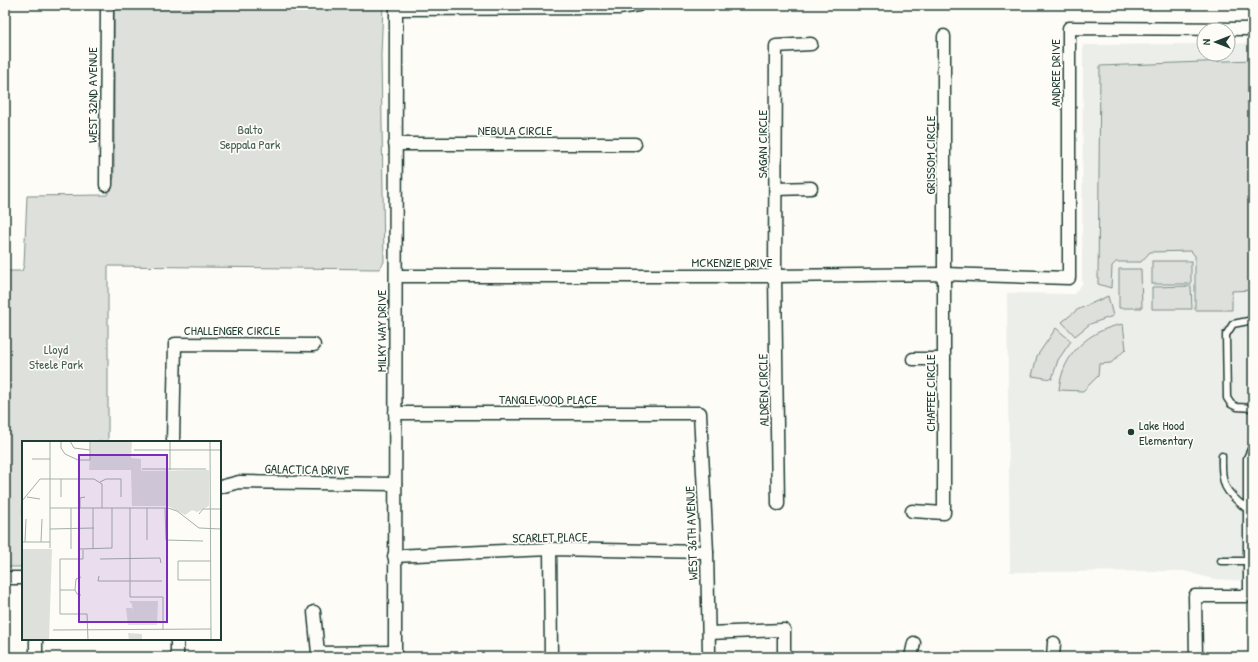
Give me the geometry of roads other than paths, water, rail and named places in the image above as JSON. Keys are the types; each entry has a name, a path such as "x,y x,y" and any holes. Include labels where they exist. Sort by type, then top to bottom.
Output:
{"street":[{"name":"WEST 32ND AVENUE","path":"106,185 107,5"},
{"path":"396,7 620,8 638,5"},
{"name":"MILKY WAY DRIVE","path":"395,654 396,7"},
{"name":"ANDREE DRIVE","path":"1069,278 1069,28 1253,29"},
{"name":"GRISSOM CIRCLE","path":"944,36 944,274"},
{"name":"SAGAN CIRCLE","path":"775,276 776,46 811,44"},
{"name":"NEBULA CIRCLE","path":"395,144 635,144"},
{"path":"776,189 811,188"},
{"name":"MCKENZIE DRIVE","path":"396,276 775,276 944,274 1069,278"},
{"name":"CHAFFEE CIRCLE","path":"912,511 944,513 944,274"},
{"name":"ALDREN CIRCLE","path":"775,276 778,504"},
{"name":"CHALLENGER CIRCLE","path":"173,441 175,344 314,345"},
{"path":"913,359 944,358"},
{"name":"TANGLEWOOD PLACE","path":"395,413 700,413"},
{"name":"WEST 36TH AVENUE","path":"700,413 707,552 709,652"},
{"name":"GALACTICA DRIVE","path":"221,487 239,482 395,484"},
{"path":"550,549 551,657"},
{"name":"SCARLET PLACE","path":"394,556 550,549 707,552"},
{"path":"5,578 22,578"},
{"path":"1196,657 1195,596 1250,596"},
{"path":"314,612 318,653 395,654"},
{"path":"709,632 784,630 784,657"},
{"path":"36,640 36,657"},
{"path":"177,640 177,657"},
{"path":"911,657 914,643"},
{"path":"1053,657 1054,643"}],"lane":[{"path":"1253,320 1233,324 1226,335 1227,398 1231,404 1237,407 1253,408"},
{"path":"1250,596 1247,561 1247,458 1253,446"},
{"path":"1222,456 1221,477 1223,485 1233,498 1247,508"},
{"path":"1221,561 1247,561"}],"place":[{"name":"Lake Hood Elementary","path":"1131,432"}],"park label":[{"name":"Balto Seppala Park","path":"250,136"},
{"name":"Lloyd Steele Park","path":"56,356"}]}
